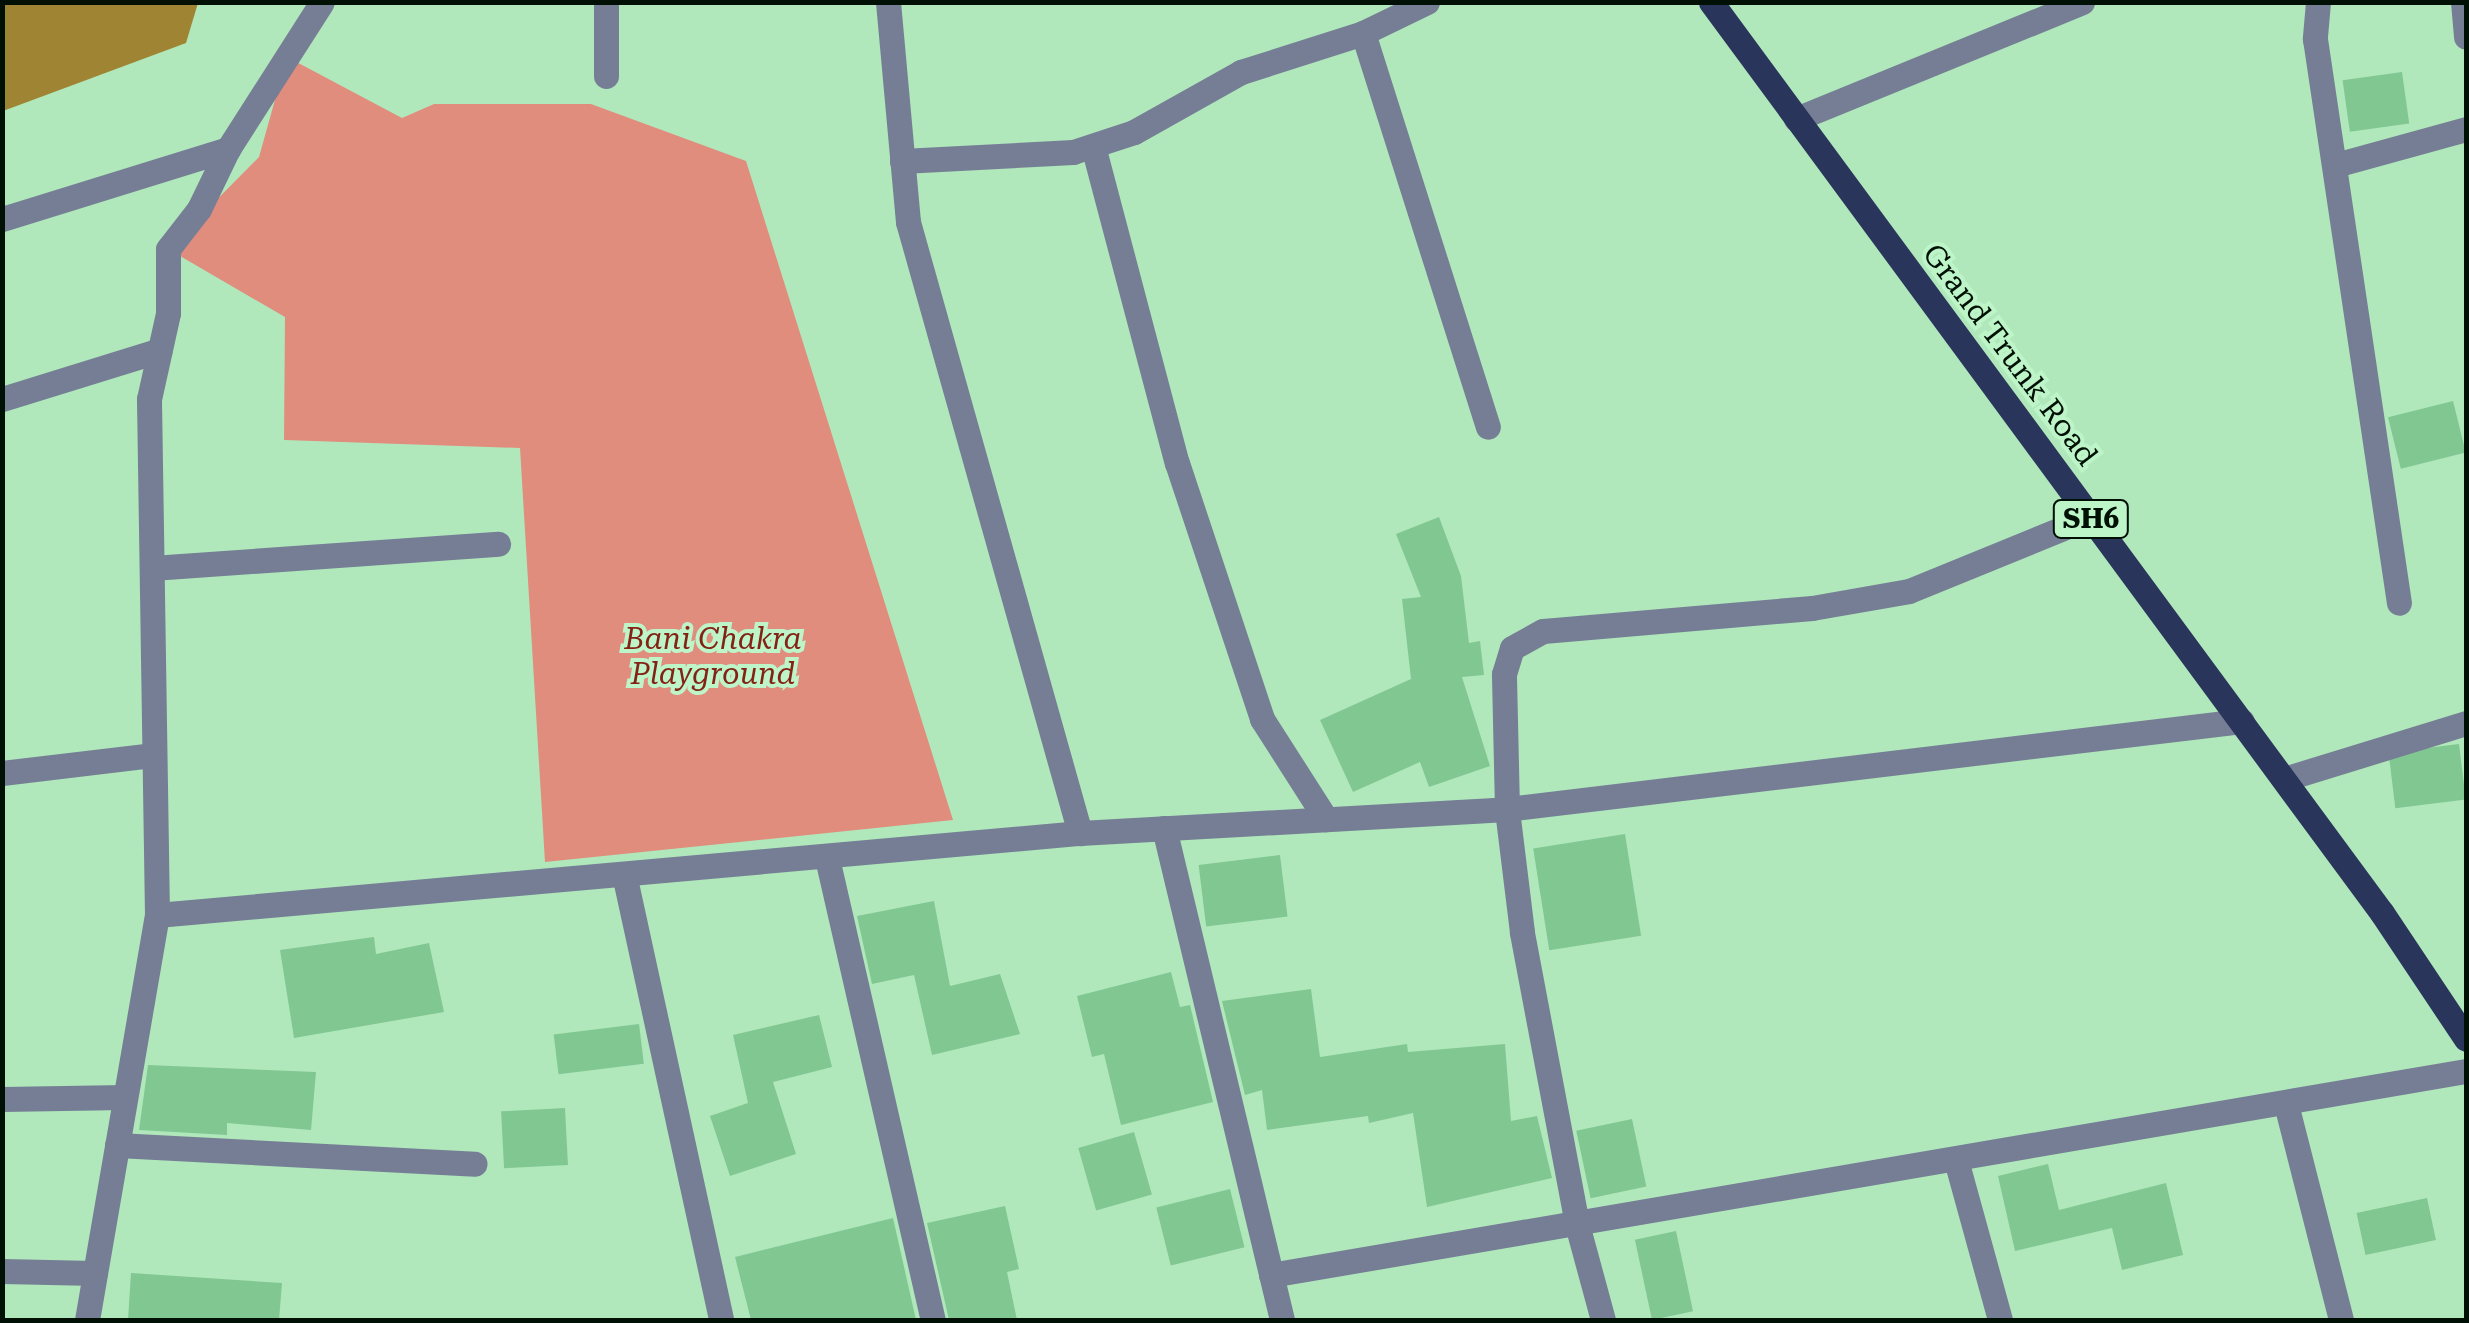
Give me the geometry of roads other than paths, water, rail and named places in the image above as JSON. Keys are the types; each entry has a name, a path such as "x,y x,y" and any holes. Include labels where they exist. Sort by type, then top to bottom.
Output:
{"main road":[{"name":"Grand Trunk Road","path":"1712,2 2242,721 2466,1039"}],"street":[{"path":"87,1320 157,916 150,399 168,314 168,249 199,210 228,148 322,2"},
{"path":"606,2 606,76"},
{"path":"888,2 908,222 1080,832"},
{"path":"902,161 1094,146 1134,132 1241,72 1363,33 1427,2"},
{"path":"1796,119 2082,2"},
{"path":"2318,2 2316,38 2339,164 2399,604"},
{"path":"2463,2 2466,37"},
{"path":"1363,33 1488,427"},
{"path":"2339,164 2466,129"},
{"path":"1094,146 1177,463 1262,718 1326,819"},
{"path":"2,219 228,148"},
{"path":"2,399 160,350"},
{"path":"1602,1320 1577,1224 1522,932 1507,809 1504,674 1512,648 1527,637 1812,608 1910,591 2090,517"},
{"path":"152,568 498,544"},
{"path":"157,916 1080,832 1507,809 2242,721"},
{"path":"2284,779 2466,723"},
{"path":"2,773 154,756"},
{"path":"1164,828 1282,1320"},
{"path":"827,858 932,1320"},
{"path":"624,874 721,1320"},
{"path":"1271,1275 2466,1071"},
{"path":"2,1099 125,1097"},
{"path":"2286,1104 2341,1320"},
{"path":"117,1144 474,1164"},
{"path":"1956,1160 2000,1320"},
{"path":"2,1271 95,1273"}],"park label":[{"name":"Bani Chakra Playground","path":"713,656"}]}
